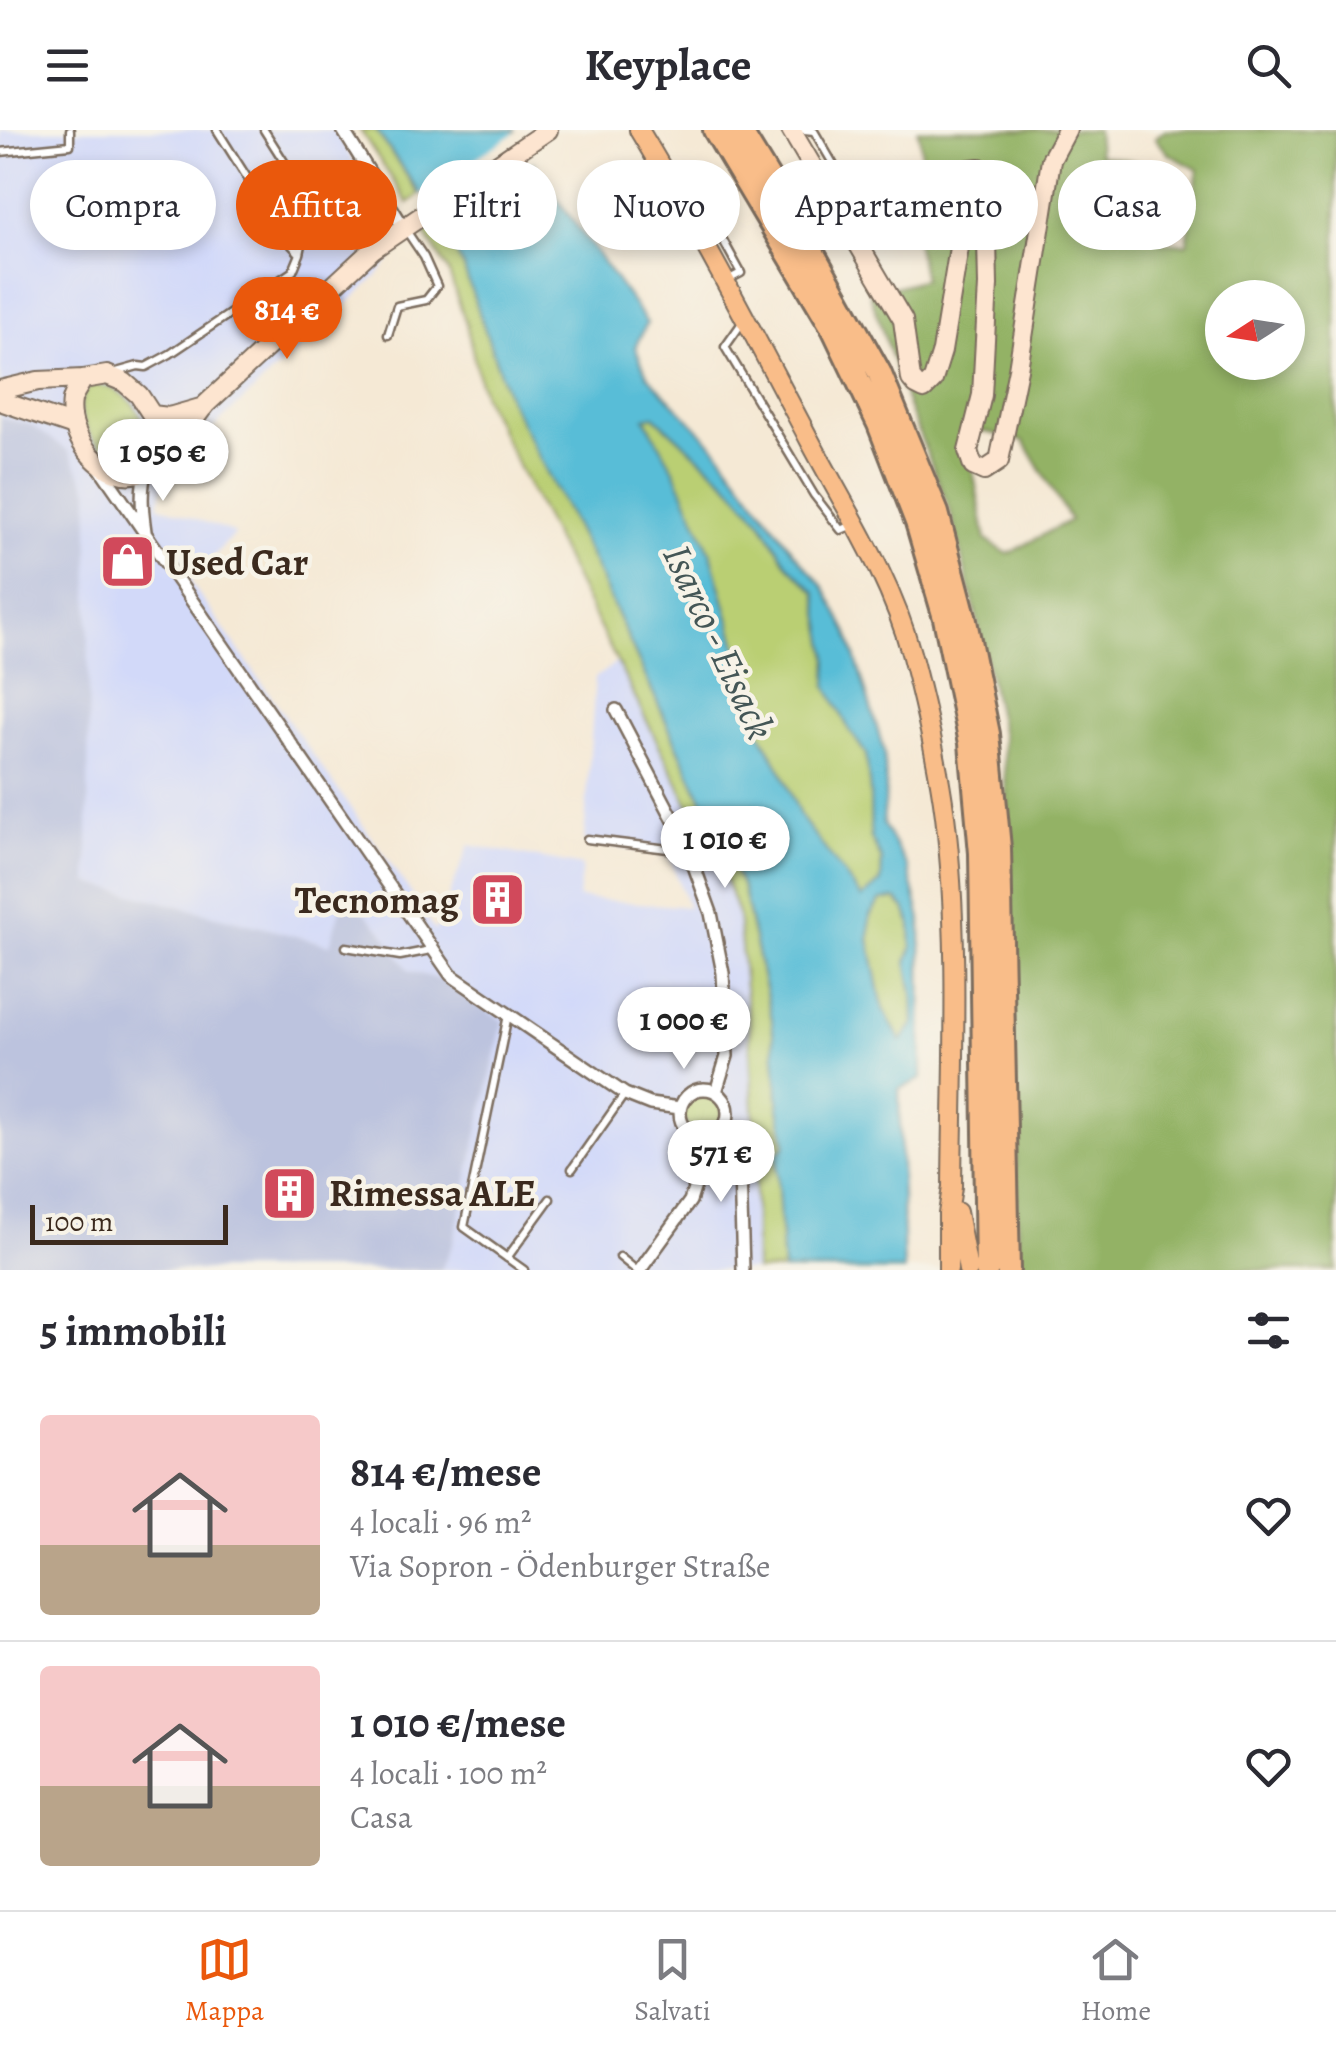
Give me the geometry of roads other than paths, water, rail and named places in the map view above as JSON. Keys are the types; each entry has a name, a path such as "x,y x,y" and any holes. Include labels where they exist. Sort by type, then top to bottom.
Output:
{"highway":[{"path":"715,130 833,328 879,424 917,522 945,618 970,742 982,853 987,1270"},
{"path":"738,130 800,230 879,372 938,514 964,616 988,734 999,848 1008,1270"}],"main road":[{"path":"638,130 685,206 884,582 910,649 944,812 952,920 952,1213 948,1270"},
{"path":"936,1270 936,1253 952,1213"},
{"path":"952,1213 958,1270"},
{"path":"952,1213 968,1270"}],"street":[{"path":"343,130 409,225"},
{"path":"95,460 127,473 146,470 184,433 204,406 373,249 548,130"},
{"path":"791,130 809,160"},
{"path":"1038,242 1051,160 1066,130"},
{"path":"862,250 903,320 910,379 924,389 933,380 942,351 959,250"},
{"path":"987,250 982,395 968,451 973,466 984,471 998,462 1037,250"},
{"path":"0,390 38,381 107,375 140,395 158,436 156,455 143,482 146,535"},
{"path":"83,379 72,399 74,426 82,446 432,950 452,974 625,1094 650,1104 680,1108"},
{"path":"0,400 74,426"},
{"path":"152,415 170,417 204,406"},
{"path":"616,710 686,846 711,913 723,973 727,1056 716,1092"},
{"path":"693,1091 716,1092 726,1104 728,1116 719,1132 706,1137 692,1134 682,1124 682,1102 693,1091"},
{"path":"719,1132 740,1174 743,1270"},
{"path":"638,1270 690,1201 698,1178 700,1137"}],"lane":[{"path":"0,152 70,145 70,130"},
{"path":"217,130 286,239 300,254"},
{"path":"107,375 138,366 146,368 293,271 304,231 297,182 264,130"},
{"path":"808,130 814,132 831,160"},
{"path":"388,336 397,306 426,300 437,286 409,225"},
{"path":"745,319 726,347 814,496 842,530 854,525"},
{"path":"140,395 146,368"},
{"path":"588,839 676,850 686,846"},
{"path":"346,947 400,956 432,950"},
{"path":"508,1014 464,1227 524,1270"},
{"path":"572,1170 625,1094"},
{"path":"507,1258 550,1198"},
{"path":"620,1258 638,1270"}],"water":[{"path":"376,130 514,130 532,160 417,160 417,189"},
{"name":"Isarco - Eisack","path":"557,198 577,226 577,250 594,250 647,323 635,347 647,375 718,450 824,587 848,633 884,751 883,824 908,868 921,919 922,1079 899,1089 904,1270 783,1270 776,1154 786,1145 772,1019 743,889 590,555 509,399 454,250 557,250","holes":["654,416 726,481 761,521 788,565 816,592 828,657 827,686 866,754 871,838 882,860 881,882 862,898 800,816 782,772 754,722 711,554 674,470 645,418","896,899 905,908 911,924 912,948 907,962 914,1024 901,1041 883,1009 869,939 870,915 881,900"]}],"place":[{"name":"Used Car","path":"127,562"},
{"name":"Tecnomag","path":"498,900"},
{"name":"Rimessa ALE","path":"290,1193"}]}
